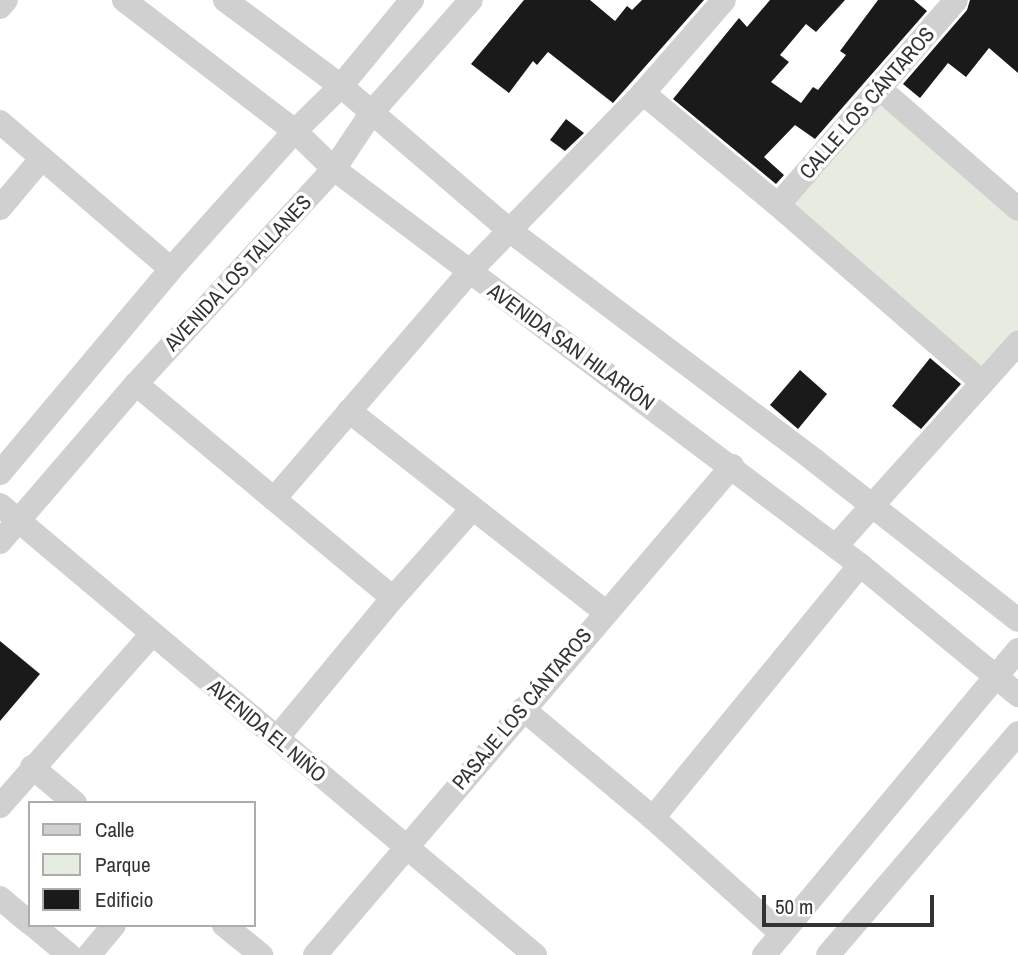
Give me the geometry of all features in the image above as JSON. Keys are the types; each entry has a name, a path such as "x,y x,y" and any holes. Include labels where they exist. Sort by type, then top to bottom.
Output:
{"street":[{"path":"0,8 6,0"},
{"name":"AVENIDA SAN HILARIÓN","path":"124,0 295,131 334,169 732,466 860,565 1018,695"},
{"path":"225,0 341,86 509,230 873,505 1018,620"},
{"path":"0,473 171,269 295,131 341,86 412,0"},
{"name":"AVENIDA LOS TALLANES","path":"0,542 9,513 136,384 334,169 372,113 471,0"},
{"path":"274,499 469,272 643,93 724,0"},
{"name":"CALLE LOS CÁNTAROS","path":"778,205 956,0"},
{"path":"878,88 1018,209"},
{"path":"643,93 778,205 983,383"},
{"path":"0,122 171,269"},
{"path":"0,208 42,158"},
{"path":"836,547 1018,343"},
{"path":"136,384 393,598"},
{"path":"349,411 605,612"},
{"name":"PASAJE LOS CÁNTAROS","path":"315,955 732,466"},
{"path":"277,738 393,598 473,508"},
{"name":"AVENIDA EL NIÑO","path":"9,513 535,955"},
{"path":"653,818 860,565"},
{"path":"0,806 152,634"},
{"path":"764,955 1018,650"},
{"path":"523,709 653,818 782,934"},
{"path":"828,955 1018,733"},
{"path":"32,767 73,801"},
{"path":"0,898 28,921"},
{"path":"35,927 69,955"},
{"path":"89,955 112,927"},
{"path":"226,927 261,955"}],"green space":[{"path":"879,88 1018,209 1018,343 983,383 778,205"}],"building":[{"path":"524,0 590,0 615,21 627,6 632,10 642,0 704,0 613,103 548,52 537,65 533,61 509,93 471,64"},
{"path":"770,0 845,0 816,32 806,24 780,55 789,62 771,82 801,103 813,87 818,90 846,55 840,51 878,0 914,0 927,11 815,139 795,125 764,157 784,175 776,184 673,99 739,18 747,27"},
{"path":"970,0 1018,0 1018,73 989,48 966,77 948,63 920,98 903,84 967,10"},
{"path":"566,119 584,133 565,151 550,140"},
{"path":"930,358 961,384 921,429 892,406"},
{"path":"800,370 827,394 798,429 770,405"},
{"path":"0,641 40,674 0,721"}]}
